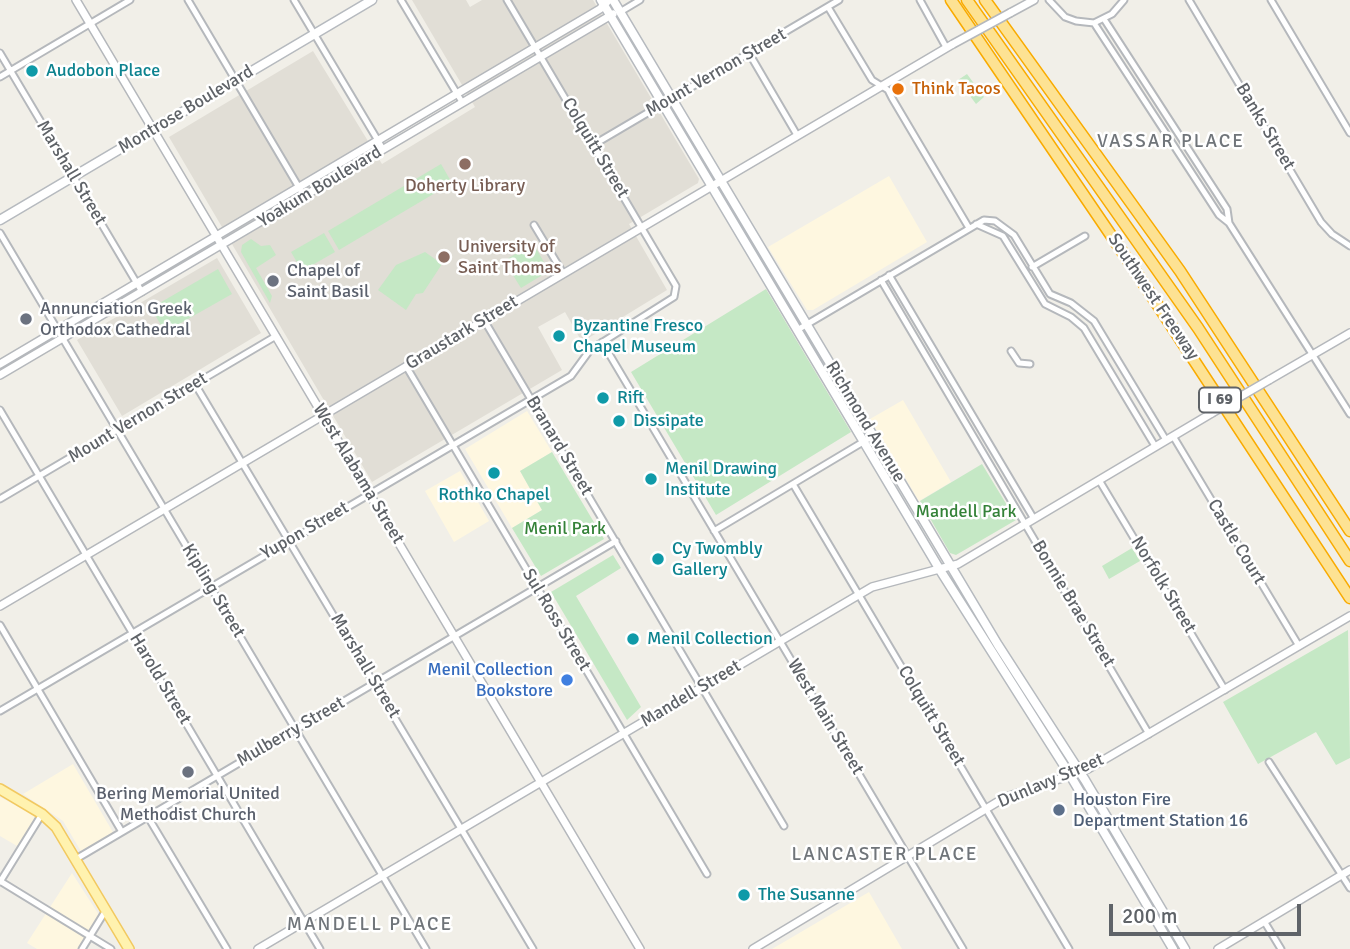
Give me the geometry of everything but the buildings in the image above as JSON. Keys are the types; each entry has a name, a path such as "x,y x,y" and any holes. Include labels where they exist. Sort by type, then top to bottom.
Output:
{"highway":[{"name":"Southwest Freeway","path":"951,0 1150,292 1348,593"},
{"path":"967,0 1198,328 1350,561"},
{"name":"Southwest Freeway","path":"985,0 1180,271 1350,531"}],"main road":[{"name":"Montrose Boulevard","path":"0,220 372,0"},
{"name":"Richmond Avenue","path":"607,1 620,12 712,185 764,262"},
{"name":"Richmond Avenue","path":"607,1 610,15 720,180 803,327 1080,772 1185,949"},
{"name":"Richmond Avenue","path":"803,327 865,442 940,570 1070,775 1173,949"},
{"path":"0,789 42,814 56,827 128,949"}],"street":[{"name":"West Alabama Street","path":"76,0 640,949"},
{"path":"0,77 130,0"},
{"path":"188,0 304,196"},
{"path":"294,0 383,149"},
{"path":"401,0 462,102"},
{"name":"Colquitt Street","path":"507,0 677,286 674,297"},
{"name":"Yoakum Boulevard","path":"0,375 540,56 640,0"},
{"name":"Mount Vernon Street","path":"593,145 839,0"},
{"path":"920,0 949,46"},
{"name":"Graustark Street","path":"0,606 880,86 1034,0"},
{"path":"1049,0 1065,17 1076,22 1094,23 1104,19 1124,0"},
{"name":"Banks Street","path":"1189,0 1321,222 1332,234 1350,246"},
{"path":"1271,0 1350,133"},
{"name":"Yoakum Boulevard","path":"0,365 600,9 607,1"},
{"path":"828,7 872,80 892,98 968,228"},
{"path":"1104,19 1227,209 1229,223"},
{"path":"1094,23 1219,215 1229,223 1350,415"},
{"name":"Marshall Street","path":"0,53 142,292"},
{"path":"749,53 797,135"},
{"name":"Castle Court","path":"976,224 987,219 1004,226 1014,235 1051,294 1071,303 1094,321 1299,647"},
{"path":"803,327 976,224 1005,239 1042,300 1084,328 1155,446"},
{"path":"534,225 563,273"},
{"name":"Kipling Street","path":"0,233 426,949"},
{"path":"1032,267 1085,236"},
{"name":"Bonnie Brae Street","path":"889,275 1034,519"},
{"name":"Bonnie Brae Street","path":"881,280 1149,734"},
{"path":"1042,300 1051,294"},
{"name":"Yupon Street","path":"0,711 452,443 571,376 590,350 674,297"},
{"name":"Branard Street","path":"484,320 784,826"},
{"name":"Mandell Street","path":"258,949 859,594 888,580 951,567 1350,333"},
{"name":"Mount Vernon Street","path":"0,499 276,336"},
{"name":"West Main Street","path":"602,342 963,949"},
{"path":"1011,351 1019,363 1030,364"},
{"name":"Sul Ross Street","path":"405,366 708,874"},
{"name":"Marshall Street","path":"195,384 533,949"},
{"path":"953,403 962,398"},
{"name":"Harold Street","path":"0,410 320,949"},
{"path":"714,531 873,436"},
{"name":"Norfolk Street","path":"1099,480 1226,691"},
{"name":"Colquitt Street","path":"793,484 1069,949"},
{"name":"Mulberry Street","path":"76,859 616,541"},
{"name":"Dunlavy Street","path":"753,949 1016,793 1080,772 1226,691 1350,617"},
{"path":"0,625 122,832"},
{"path":"1269,762 1350,888"},
{"path":"42,814 0,881 111,949"},
{"path":"148,817 227,949"},
{"path":"1218,949 1350,870"},
{"path":"82,949 106,910"},
{"path":"1264,921 1280,949"}],"shaded area":[{"name":"University of Saint Thomas","path":"412,0 466,0 470,7 482,0 593,0 699,179 698,183 629,224 667,290 582,342 565,312 538,327 562,370 372,482 169,137 313,51 382,164 475,107"},
{"path":"889,176 927,242 813,310 807,310 768,247"},
{"path":"217,258 261,333 122,416 77,340"},
{"path":"903,400 951,482 919,501 870,419"},
{"name":"Rothko Chapel","path":"527,411 552,452 520,471 542,510 512,528 465,449"},
{"name":"Rothko Chapel","path":"460,471 489,521 454,542 425,491"},
{"path":"73,764 114,834 82,853 63,821 23,794"},
{"path":"0,797 37,817 17,846 0,836"},
{"path":"72,873 99,915 77,949 37,949 27,943"},
{"path":"869,892 902,949 772,949"}],"green space":[{"path":"967,74 984,97 976,104 958,80"},
{"path":"441,164 452,183 339,250 328,231"},
{"path":"324,233 335,252 302,271 291,252"},
{"path":"251,239 261,246 270,245 276,255 256,268 272,296 270,303 241,252 242,245"},
{"path":"533,243 549,271 521,288 504,261"},
{"path":"425,252 442,264 423,293 416,294 406,310 378,290 396,265"},
{"path":"218,269 232,294 165,332 151,308"},
{"path":"766,289 851,432 716,515 631,372"},
{"name":"Menil Park","path":"552,452 604,539 541,576 512,528 542,510 520,471"},
{"name":"Mandell Park","path":"982,464 1016,520 956,555 950,553 920,501"},
{"path":"1132,548 1140,561 1109,579 1102,566"},
{"path":"613,555 621,568 576,596 641,707 627,720 551,592"},
{"path":"1348,630 1350,758 1336,765 1316,732 1258,764 1223,702"}],"place":[{"name":"Audobon Place","path":"32,71"},
{"name":"Think Tacos","path":"898,89"},
{"name":"Doherty Library","path":"465,164"},
{"name":"University of Saint Thomas","path":"444,257"},
{"name":"Chapel of Saint Basil","path":"273,281"},
{"name":"Annunciation Greek Orthodox Cathedral","path":"26,319"},
{"name":"Byzantine Fresco Chapel Museum","path":"559,336"},
{"name":"Rift","path":"603,398"},
{"name":"Dissipate","path":"619,421"},
{"name":"Rothko Chapel","path":"494,473"},
{"name":"Menil Drawing Institute","path":"651,479"},
{"name":"Cy Twombly Gallery","path":"658,559"},
{"name":"Menil Collection","path":"633,639"},
{"name":"Menil Collection Bookstore","path":"567,680"},
{"name":"Bering Memorial United Methodist Church","path":"188,772"},
{"name":"Houston Fire Department Station 16","path":"1059,810"},
{"name":"The Susanne","path":"744,895"}],"district":[{"name":"VASSAR PLACE","path":"1171,142"},
{"name":"LANCASTER PLACE","path":"885,855"},
{"name":"MANDELL PLACE","path":"370,925"}]}
